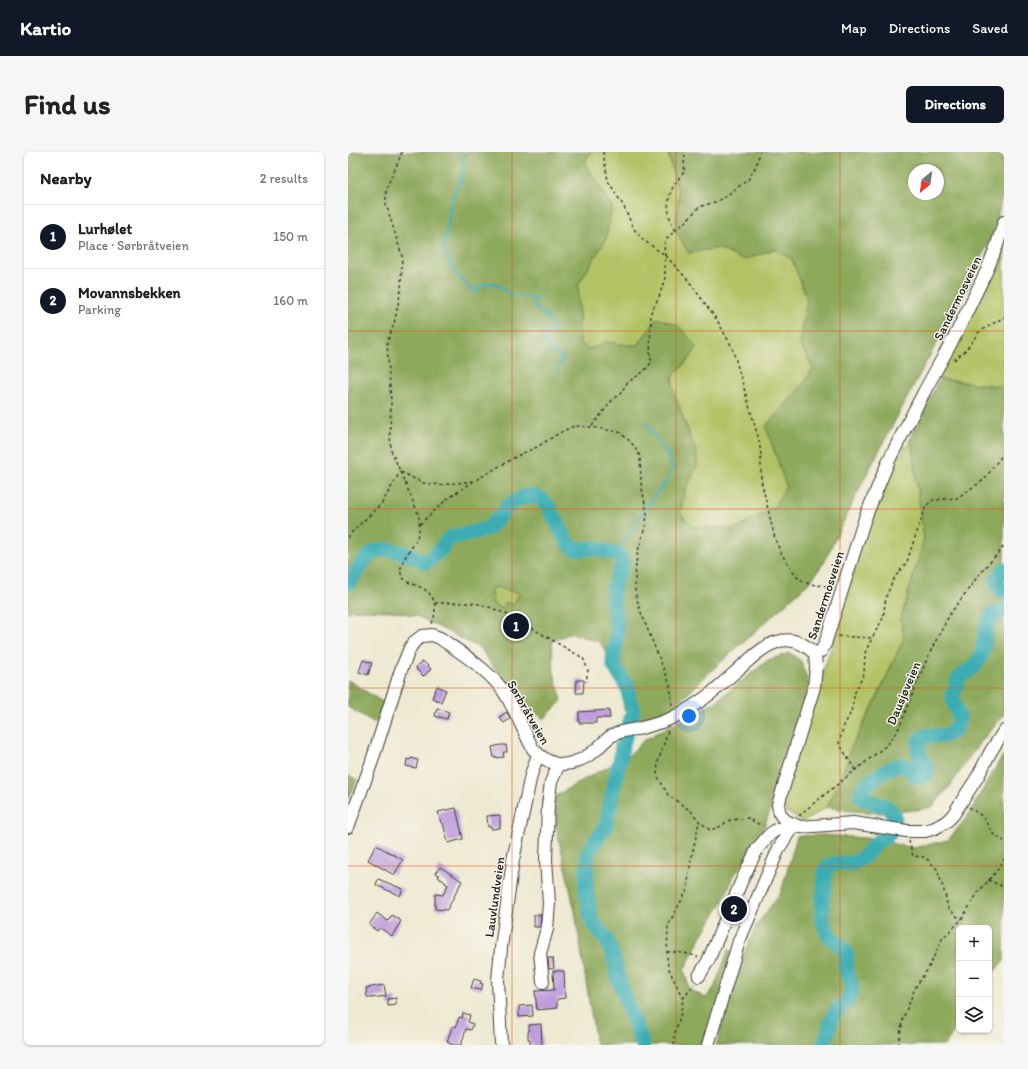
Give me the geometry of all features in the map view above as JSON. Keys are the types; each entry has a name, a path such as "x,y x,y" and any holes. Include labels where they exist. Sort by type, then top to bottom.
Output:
{"street":[{"name":"Sandermosveien","path":"794,824 783,818 780,814 778,805 814,687 816,668 815,654 821,651 829,634 864,518 889,460 971,304 995,251 1004,222"},
{"name":"Sørbråtveien","path":"348,827 371,764 406,657 414,642 422,636 432,635 440,638 498,683 507,696 533,749 544,759 559,764"},
{"path":"543,982 540,953 547,929 549,903 546,854 548,805 551,782 559,764 570,764 584,758 610,736 661,723 673,718 696,705 757,654 775,642 786,640 797,642 815,654"},
{"path":"794,824 800,827 853,823 925,831 935,828 946,822 962,802 1004,731"},
{"name":"Lauvlundveien","path":"501,1045 498,980 508,888 531,775 538,755"},
{"path":"700,976 757,849 773,832 780,828 788,827 794,824"},
{"path":"708,1045 739,941 779,848 794,824"}],"path":[{"path":"402,152 386,189 386,204 402,256 401,290 394,324 387,343 391,450 418,513 420,524 412,549 405,557 401,567 402,575 408,582 421,587 430,594 436,603 433,622"},
{"path":"603,152 608,181 626,210 634,229 643,240 665,255 688,280 717,320 732,347 759,440 761,455 761,480 775,539 781,553 792,572 799,579 809,584 842,590"},
{"path":"675,230 670,220 668,210 669,200 673,188 685,171 685,152"},
{"path":"592,427 614,398 620,394 627,383 643,372 652,362 650,357 651,312 659,297 665,278 664,245 666,238 688,219 699,207 716,202 748,180 756,166 760,152"},
{"path":"952,362 966,350 979,332 1004,317"},
{"path":"420,524 447,499 474,481 574,426 592,427 619,432 631,442 640,456 641,483 646,514 646,524 636,563 635,592 640,610 669,682 671,692 673,718 658,762 657,775 668,795 710,830 719,827 730,820 748,818 773,832"},
{"path":"855,770 840,743 843,728 851,712 855,692 864,674 865,653 883,618 886,597 890,587 895,577 907,562 926,506 934,500 957,498 985,479 1004,453"},
{"path":"400,472 423,483 441,486 474,481"},
{"path":"348,538 350,534 382,503 400,472"},
{"name":"Dausjøveien","path":"794,824 803,812 888,744 899,728 921,673 950,614 978,576 1004,546"},
{"path":"436,603 475,603 511,616 583,658 588,670 586,682"},
{"path":"829,634 872,638"},
{"path":"962,802 983,817 993,834 1004,841"},
{"path":"683,999 668,967 668,925 687,890 699,821"},
{"path":"898,829 913,856 925,857 937,869 948,908 962,920"},
{"path":"898,1045 903,1019 915,988 929,967 942,939 962,920 979,891 996,872 1004,859"},
{"path":"988,880 1004,887"},
{"path":"667,952 691,954 708,961"},
{"path":"674,1045 674,1035 680,1017 683,999 700,976"}],"green space":[{"path":"348,152 590,152 585,163 612,207 606,239 578,285 580,344 590,349 606,342 638,345 657,318 678,325 693,342 696,349 690,358 672,377 674,393 697,455 697,466 684,494 680,513 693,527 737,529 775,506 786,486 766,426 803,385 813,368 799,342 807,299 792,259 775,249 743,260 718,248 689,253 675,230 679,196 668,152 1004,152 1004,189 994,231 968,287 861,485 824,562 811,581 710,672 673,708 637,723 624,710 623,680 600,642 571,633 552,641 554,673 562,701 544,719 513,696 480,648 417,616 392,611 351,610 348,613","holes":["495,587 520,593 513,605 506,602 502,609 492,603 491,592"]},
{"path":"590,152 668,152 679,196 675,230 689,253 718,248 743,260 775,249 792,259 807,299 799,342 813,368 803,385 766,426 786,486 775,506 737,529 693,527 680,513 684,494 697,466 697,455 674,393 672,377 690,358 638,345 606,342 590,349 580,344 578,285 606,239 612,207 585,163"},
{"path":"1004,237 1004,387 939,379 995,267"},
{"path":"939,379 1004,387 1004,715 978,745 950,786 932,807 880,813 850,811 827,807 839,784 851,748 876,700 904,638 901,619 924,539 911,438"},
{"path":"911,438 924,539 901,619 904,638 876,700 851,748 839,784 827,807 803,822 785,811 783,801 831,649 856,561 874,508 889,471"},
{"path":"495,587 520,593 513,605 502,609 492,603 491,592"},
{"path":"790,653 801,661 809,685 774,802 758,841 735,874 720,906 700,939 684,970 690,990 706,998 714,988 729,949 733,954 706,1045 596,1045 575,912 550,799 627,757 644,740 714,703 768,660"},
{"path":"348,680 384,703 375,723 348,707"},
{"path":"1004,755 1004,961 992,974 992,925 956,925 956,1028 945,1045 716,1045 742,958 756,926 781,892 797,836 821,835 867,838 914,848 948,840 967,817"},
{"path":"348,775 357,780 348,799"}],"building":[{"path":"363,660 372,663 368,675 359,672"},
{"path":"423,661 431,669 424,676 416,669 416,667"},
{"path":"577,680 584,680 583,693 576,693"},
{"path":"437,686 446,690 441,702 432,698"},
{"path":"437,708 449,712 447,719 435,716"},
{"path":"609,710 610,718 596,718 596,723 579,723 579,712"},
{"path":"507,712 510,719 504,723 499,717"},
{"path":"506,745 507,752 503,752 504,757 494,758 492,747"},
{"path":"411,758 418,760 416,768 406,766 407,759 410,760"},
{"path":"456,808 463,839 448,843 443,823 441,823 438,812"},
{"path":"500,815 500,828 491,829 491,827 488,827 487,816"},
{"path":"376,845 403,860 394,875 368,860"},
{"path":"440,867 462,881 447,910 435,909 435,894 443,895 448,885 438,877 439,875 435,873"},
{"path":"378,879 403,889 400,896 376,885"},
{"path":"377,913 388,921 392,915 401,921 392,936 380,928 377,931 369,925"},
{"path":"534,915 541,915 540,927 534,927"},
{"path":"548,958 553,958 554,968 549,969"},
{"path":"553,971 564,971 565,998 557,999 557,1008 537,1010 535,991 554,990"},
{"path":"474,979 481,981 480,983 483,984 481,990 471,988"},
{"path":"384,985 386,996 371,998 367,997 366,988"},
{"path":"396,998 396,1005 388,1006 388,999"},
{"path":"532,1005 533,1016 519,1017 519,1006"},
{"path":"463,1013 470,1015 468,1022 473,1024 471,1030 466,1029 461,1045 451,1045 447,1042 451,1030 453,1026 456,1027 459,1017 462,1018"},
{"path":"541,1024 542,1045 530,1045 530,1039 528,1039 529,1025"}],"waterway":[{"path":"463,152 461,180 452,199 443,250 457,274 474,293 484,284 494,283 514,296 535,297 535,308 545,315 553,327 546,336 545,340 547,346 564,359 558,367 557,374"},
{"path":"620,557 625,539 655,495 666,482 673,469 668,455 646,423"},
{"path":"348,584 363,562 374,552 382,550 395,551 427,562 440,550 448,539 486,529 491,526 510,504 525,496 540,498 545,503 550,509 563,535 574,548 596,548 616,554 622,559 623,563 615,582 613,592 613,606 617,624 613,659 614,666 628,688 629,699 633,708 622,746 620,762 606,825 588,853 586,890 593,923 607,940 613,956 618,978 643,1045"},
{"path":"1004,570 997,581 998,587 1004,592"},
{"path":"823,1045 835,1013 850,997 852,988 845,966 847,957 846,953 840,945 831,938 826,930 822,918 825,870 832,864 848,864 856,862 865,856 877,842 891,832 894,823 894,814 887,807 861,797 862,791 879,775 897,766 904,765 918,777 922,777 926,774 928,771 920,755 918,746 919,741 924,736 943,736 952,732 956,728 959,722 959,717 953,702 953,694 957,681 959,677 973,667 980,658 983,651 988,621 991,616 995,613 1004,611"}],"place":[{"name":"Lurhølet","path":"516,626"},
{"name":"Movannsbekken","path":"734,909"}]}
